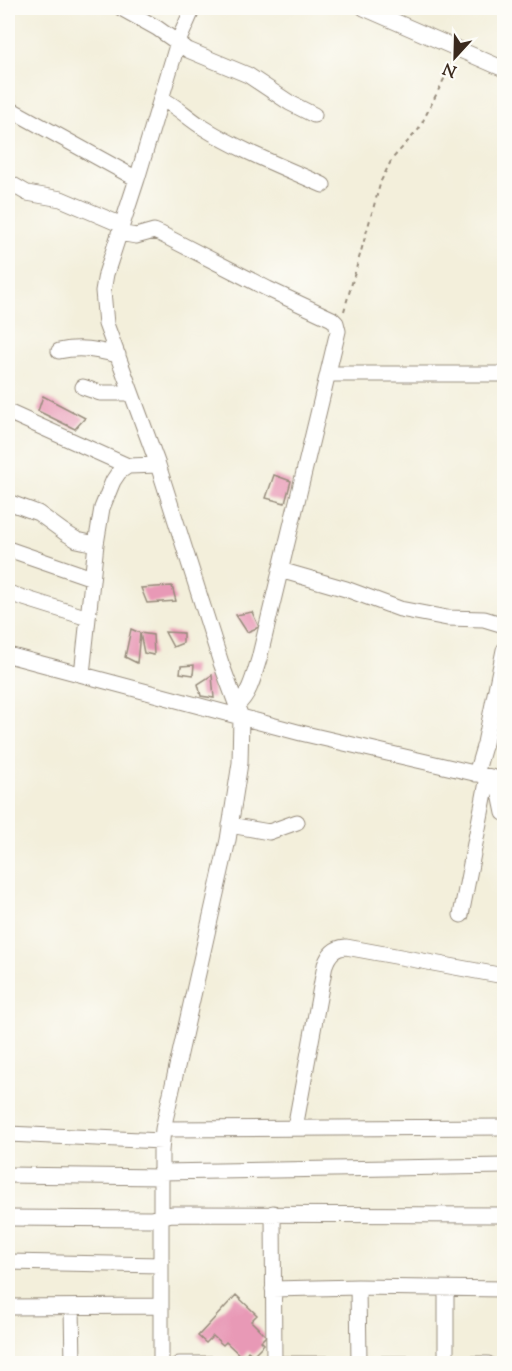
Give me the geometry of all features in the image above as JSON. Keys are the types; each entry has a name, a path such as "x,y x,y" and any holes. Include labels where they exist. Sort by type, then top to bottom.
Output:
{"street":[{"path":"121,8 188,50 248,75 290,104 314,115"},
{"path":"193,8 178,42 106,274 103,291 106,324 158,465 221,663 239,711"},
{"path":"364,8 504,69"},
{"path":"162,99 175,105 205,129 323,185"},
{"path":"8,108 137,179"},
{"path":"8,182 27,193 61,199 136,236 154,231 161,234 332,319 338,331 252,681 239,711 240,763 230,825 163,1135 161,1364"},
{"path":"60,351 71,348 88,348 118,355"},
{"path":"328,374 504,374"},
{"path":"83,387 112,394 131,393"},
{"path":"8,412 128,466 158,465"},
{"path":"82,674 102,508 108,491 119,472 128,466"},
{"path":"8,502 38,513 77,540 96,544"},
{"path":"8,549 92,578"},
{"path":"280,570 346,589 400,609 447,618 484,619 504,625"},
{"path":"8,593 88,618"},
{"path":"504,650 489,724 492,778 504,813"},
{"path":"8,655 239,711 492,778"},
{"path":"461,915 492,778"},
{"path":"230,825 269,832 297,822"},
{"path":"295,1128 325,965 332,951 339,947 346,947 504,976"},
{"path":"8,1134 163,1135 295,1128 504,1127"},
{"path":"8,1175 504,1166"},
{"path":"273,1213 274,1363"},
{"path":"8,1218 151,1219 172,1214 273,1213 504,1215"},
{"path":"8,1262 161,1265"},
{"path":"273,1289 358,1287 504,1289"},
{"path":"358,1287 359,1363"},
{"path":"446,1289 446,1362"},
{"path":"8,1307 161,1306"},
{"path":"72,1307 73,1364"},
{"path":"179,1364 446,1362 488,1364"}],"path":[{"path":"338,331 381,181 392,159 419,129 436,99 458,50"}],"building":[{"path":"43,396 85,418 75,429 38,411"},
{"path":"274,475 291,481 285,503 266,498"},
{"path":"172,586 176,601 147,603 141,588"},
{"path":"252,612 259,627 247,632 236,615"},
{"path":"131,629 140,633 137,663 125,657"},
{"path":"165,632 183,633 183,643 173,647"},
{"path":"140,633 153,635 154,655 144,653"},
{"path":"194,665 193,675 180,673 181,666"},
{"path":"212,675 214,698 201,696 198,684"},
{"path":"236,1295 257,1315 251,1321 266,1336 261,1341 264,1344 253,1355 248,1351 243,1358 226,1342 223,1345 213,1336 206,1343 198,1336"}]}
